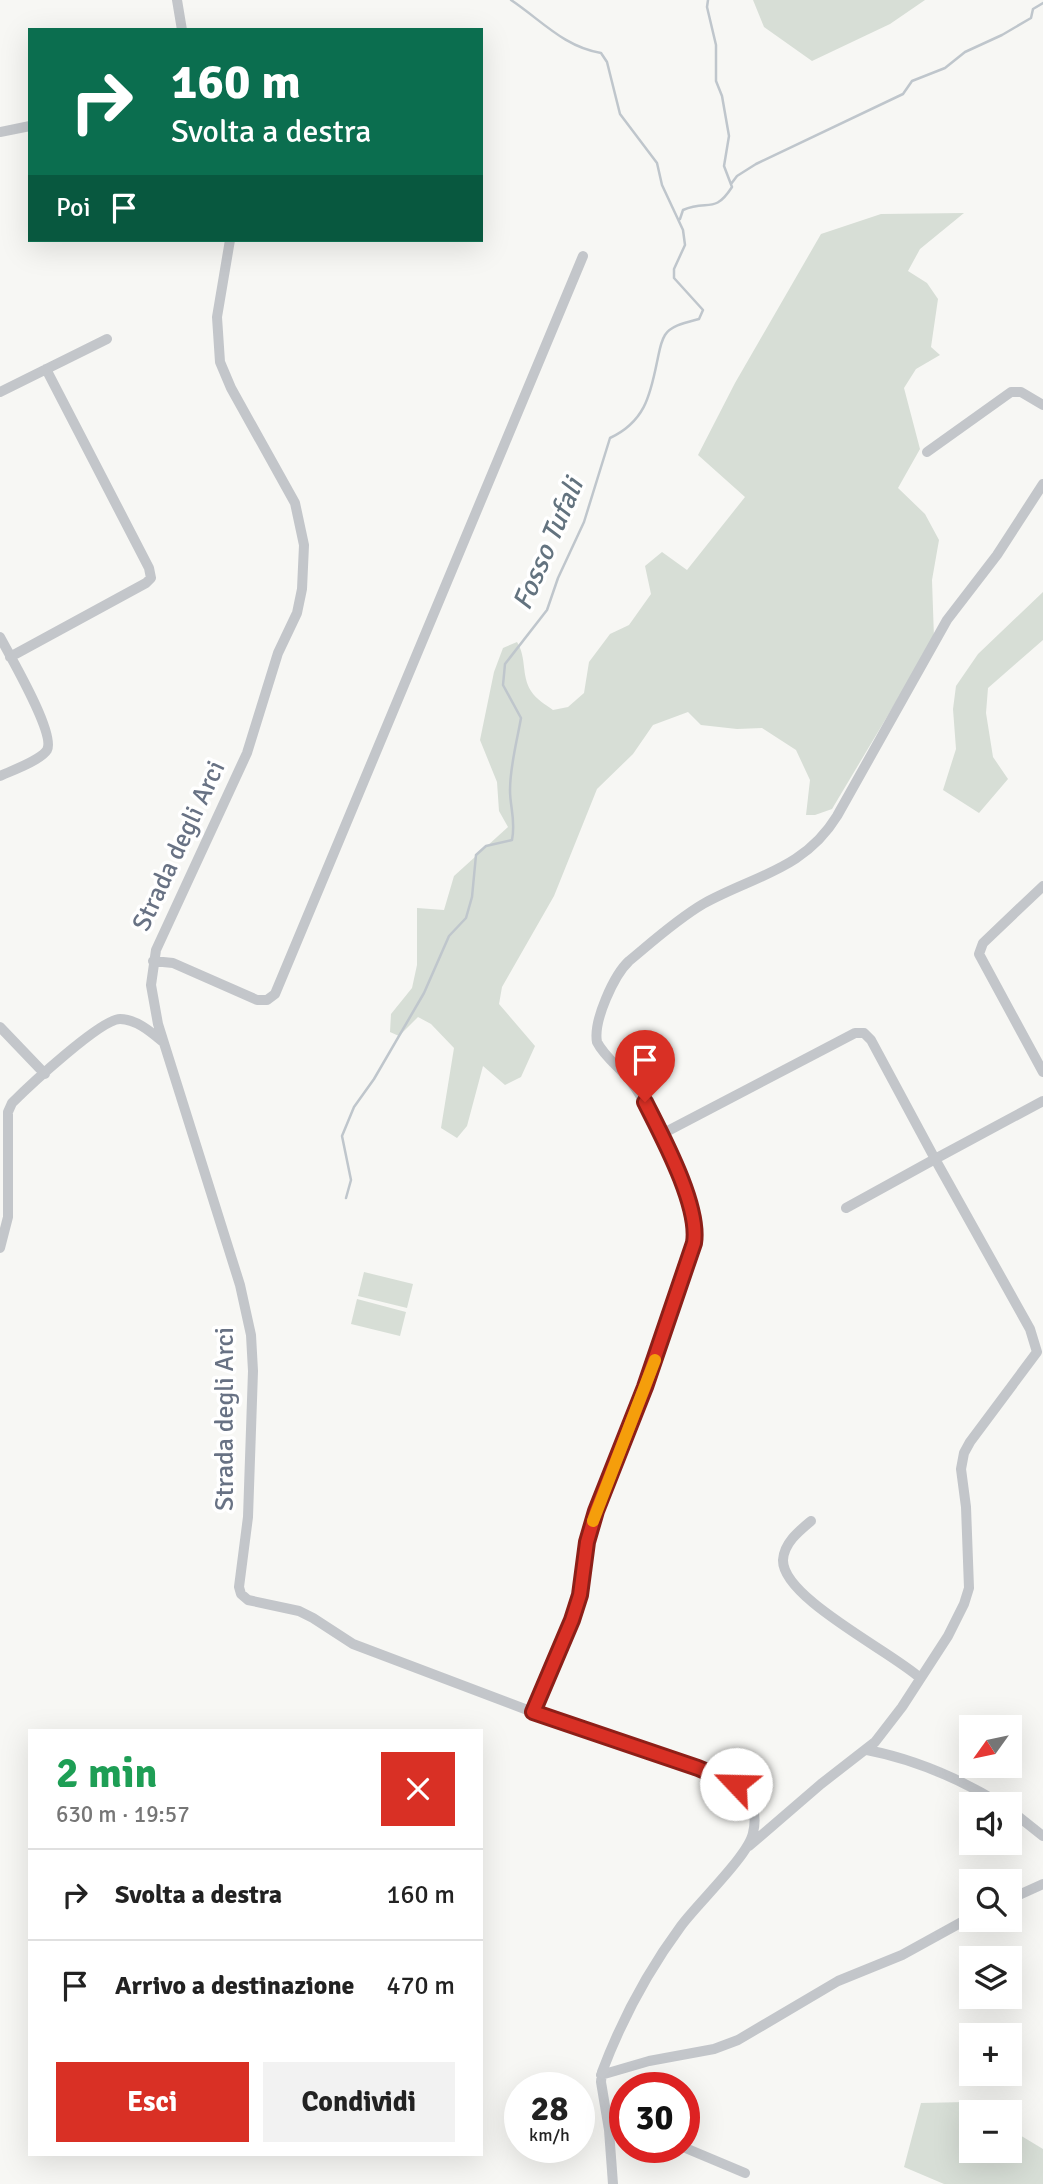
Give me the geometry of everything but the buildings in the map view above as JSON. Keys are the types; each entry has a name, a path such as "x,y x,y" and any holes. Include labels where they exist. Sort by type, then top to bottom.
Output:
{"street":[{"path":"177,0 182,28"},
{"path":"0,132 28,126"},
{"name":"Strada degli Arci","path":"230,242 217,317 220,362 295,503 304,545 302,589 297,613 275,660 251,744 153,961 152,997 163,1042 235,1269 250,1329 252,1390 248,1517 239,1581 242,1594 255,1602 304,1613 349,1643 736,1784 747,1797 753,1815 754,1832 749,1846"},
{"path":"153,961 173,963 257,1000 267,1000 275,994 583,256"},
{"path":"0,392 107,339"},
{"path":"10,657 151,578 149,568 46,369"},
{"path":"927,452 1011,392 1024,393 1043,405"},
{"path":"533,1712 572,1620 580,1595 587,1542 596,1511 638,1405 693,1247 695,1230 692,1213 660,1135 635,1087 601,1049 596,1038 597,1026 619,973 633,958 699,906 789,864 824,835 947,620 997,555 1043,484"},
{"path":"0,637 44,724 49,745 42,755 0,776"},
{"path":"1043,886 983,943 979,954 1043,1072"},
{"path":"0,1248 8,1217 9,1109 14,1101 92,1033 114,1019 134,1022 163,1042"},
{"path":"0,1027 45,1074"},
{"path":"613,2184 608,2119 601,2075 627,2012 682,1924 749,1846 835,1772 867,1750 893,1719 948,1636 968,1593 969,1560 961,1469 964,1453 1040,1350 871,1040 861,1032 660,1135"},
{"path":"846,1208 1043,1101"},
{"path":"811,1521 794,1536 785,1549 783,1564 789,1579 822,1609 920,1678"},
{"path":"867,1750 897,1756 941,1773 978,1792"},
{"path":"1022,1819 1043,1836"},
{"path":"1022,1894 1043,1884"},
{"path":"601,2075 656,2060 714,2049 738,2040 843,1978 908,1952 959,1924"},
{"path":"700,2154 745,2173"}],"shaded area":[{"path":"753,0 925,0 890,24 812,61 764,27"},
{"path":"964,213 920,249 908,271 927,283 938,299 931,347 940,355 916,369 904,388 920,449 898,488 925,514 939,540 932,580 934,638 832,809 815,815 806,815 810,780 796,750 762,728 737,729 701,725 688,712 653,725 633,754 597,789 554,896 502,987 499,1004 535,1046 521,1077 505,1085 483,1066 467,1126 457,1138 441,1128 454,1048 431,1024 418,1017 399,1036 390,1032 391,1014 412,988 417,965 417,908 444,910 454,876 508,827 499,811 497,782 480,740 494,672 503,648 517,642 531,691 553,710 568,707 584,693 589,662 610,634 629,625 651,594 645,566 662,552 687,570 745,497 698,455 735,383 821,234 881,214"},
{"path":"1043,592 1043,640 988,688 986,713 993,757 1008,779 979,813 943,790 956,749 953,709 956,686 978,654"},
{"path":"364,1272 413,1284 407,1308 358,1296"},
{"path":"357,1299 406,1312 400,1336 351,1324"},
{"path":"959,2102 959,2163 1022,2163 1022,2136 1043,2149 1043,2184 944,2184 904,2167 921,2103"}],"waterway":[{"name":"Fosso Tufali","path":"346,1198 351,1180 342,1136 354,1107 374,1079 424,993 449,936 466,918 472,897 476,855 486,846 512,840 510,781 521,718 503,685 505,664 547,610 558,578 584,522 610,438 631,424 644,407 665,335 675,326 699,319 703,310 674,278 674,269 685,245 683,230 662,185 657,163 620,114 607,62 601,53 564,39 511,0"},
{"path":"680,219 683,210 715,204 726,196 732,187 724,166 729,136 722,96 716,81 716,45 707,7 708,0"},
{"path":"731,184 737,176 756,164 903,94 912,81 945,68 965,52 1031,18 1033,9 1043,3"}],"slow traffic":[{"path":"593,1521 655,1360"}],"route":[{"path":"645,1102 690,1205 695,1225 694,1243 645,1387 596,1511 587,1542 580,1595 572,1620 533,1712 698,1768 736,1784"}]}
